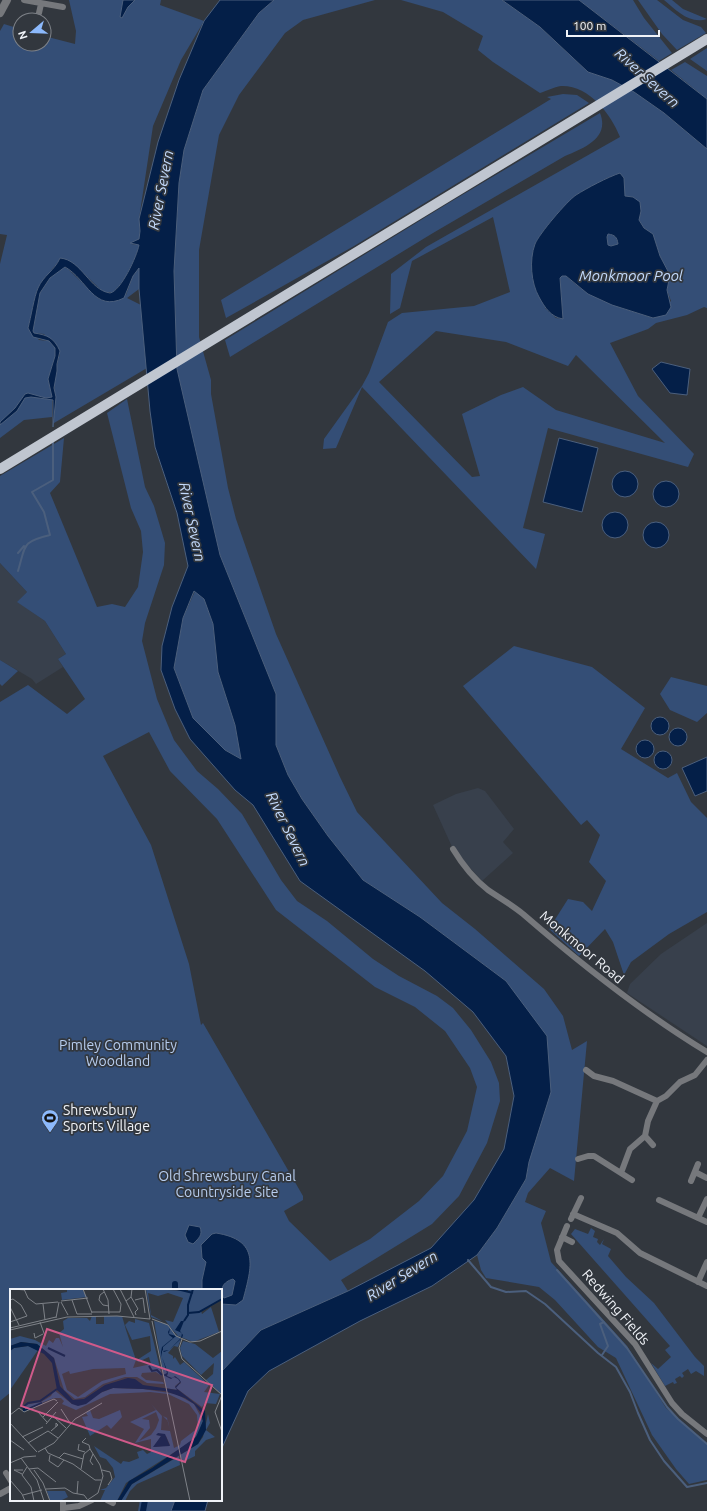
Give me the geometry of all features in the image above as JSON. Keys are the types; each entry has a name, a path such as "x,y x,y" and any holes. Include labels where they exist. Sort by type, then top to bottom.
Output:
{"highway":[{"path":"0,469 705,40"}],"street":[{"path":"0,13 7,0"},
{"path":"24,0 63,7"},
{"path":"39,12 41,4"},
{"name":"Monkmoor Road","path":"453,848 469,870 488,890 518,909 564,950 618,993 665,1026 707,1052"},
{"path":"621,1173 630,1150 645,1136 648,1121 657,1101 666,1096 680,1082 696,1075 707,1060"},
{"path":"586,1070 592,1074 613,1081 657,1101"},
{"path":"587,1080 592,1074"},
{"path":"645,1136 652,1145"},
{"path":"580,1150 581,1158 594,1156 632,1180"},
{"path":"691,1181 698,1164"},
{"path":"694,1172 707,1178"},
{"path":"581,1198 572,1217 617,1233 640,1253 707,1286"},
{"path":"698,1218 707,1199"},
{"path":"659,1200 707,1222"},
{"name":"Redwing Fields","path":"567,1226 557,1250 559,1261 635,1344 672,1403 682,1414 707,1434"},
{"path":"562,1237 572,1242"},
{"path":"698,1282 707,1262"},
{"path":"6,1473 10,1479"},
{"path":"0,1494 10,1489"},
{"path":"64,1509 79,1506 90,1501"}],"shaded area":[{"path":"0,563 27,592 18,602 45,621 66,654 58,659 63,667 36,684 32,679 0,660"},
{"path":"478,788 485,791 514,829 503,842 513,853 482,881 453,849 433,805 456,794"},
{"path":"707,923 707,1046 627,993 630,984 661,954"}],"green space":[{"path":"69,0 161,0 160,5 204,21 181,60 153,126 139,219 139,239 131,244 139,245 132,264 121,283 113,292 105,292 101,290 73,263 61,258 43,280 38,288 28,328 39,340 49,341 55,348 55,356 48,379 52,397 52,417 24,420 0,438 0,264 7,235 0,234 0,31 4,24 12,26 12,52 52,52 52,38 75,44 76,31"},
{"path":"274,0 375,0 303,20 285,33 239,95 219,135 199,250 199,337 211,380 211,394 228,488 236,519 276,634 357,812 442,903 475,929 544,989 563,1016 572,1050 587,1041 574,1181 550,1168 528,1193 525,1202 546,1211 541,1223 551,1262 627,1346 666,1408 707,1443 707,1480 689,1484 676,1469 652,1435 616,1358 598,1347 555,1300 539,1287 486,1278 481,1270 477,1255 497,1228 526,1179 529,1162 506,981 420,917 363,880 328,836 302,799 288,775 276,745 276,694 220,555 177,369 174,271 179,183 184,150 203,90 259,13"},
{"path":"401,0 502,0 540,27 588,72 612,80 634,92 664,113 707,149 707,308 704,307 687,315 656,323 648,329 610,343 638,396 694,454 688,467 548,428 523,528 545,534 536,569 362,387 336,448 323,449 324,439 362,386 369,373 388,322 402,313 474,306 510,292 493,217 412,261 400,308 390,314 391,274 426,247 620,137 605,110 590,96 581,90 561,86 540,93 493,62 478,50 483,36 443,12","holes":["609,177 625,187 624,196 633,197 641,211 639,220 644,228 653,235 660,256 670,275 667,290 671,301 653,318 629,311 596,297 566,276 562,276 560,278 563,319 556,318 545,308 543,231 576,195","436,331 506,342 568,366 576,355 665,443 556,410 523,387 501,395 462,414 480,476 472,477 379,382"]},
{"path":"579,0 633,0 644,18 672,53 659,61"},
{"path":"638,0 657,0 683,20 701,27 706,33 677,50 662,34"},
{"path":"664,0 672,0 683,9 707,19 695,20 684,16"},
{"path":"707,48 707,71 690,59"},
{"path":"685,62 707,76 707,99 671,70"},
{"path":"563,94 577,95 589,103 354,246 226,318 221,300 551,99 547,97"},
{"path":"600,113 602,122 601,129 593,141 587,145 565,156 433,233 230,357 225,340 452,201"},
{"path":"608,234 615,237 618,244 611,246 608,245"},
{"path":"63,267 68,269 99,299 126,295 133,276 139,268 139,289 127,298 141,305 147,368 54,423 55,379 60,354 44,334 34,333 33,331 40,293 50,278"},
{"path":"127,399 145,487 154,506 165,543 164,565 145,623 142,641 157,699 174,740 197,771 218,789 242,814 281,880 297,901 327,921 373,959 399,976 437,996 453,1008 471,1030 491,1062 499,1083 500,1101 487,1143 459,1196 432,1224 341,1280 348,1291 261,1330 222,1371 222,1289 10,1289 10,1393 0,1401 0,702 28,685 67,714 85,699 58,659 66,654 45,621 17,602 27,592 0,563 0,476 64,438 60,482 50,493 97,607 112,604 125,607 138,587 143,552 141,531 131,508 107,413","holes":["149,732 170,771 217,819 276,910 375,987 415,1007 445,1031 470,1068 477,1087 467,1131 443,1176 419,1201 370,1239 330,1261 289,1221 284,1211 303,1200 303,1196 203,1023 201,1025 189,964 151,845 103,756"]},
{"path":"195,591 204,599 213,624 218,672 235,725 241,759 225,750 193,718 174,668 183,618"},
{"path":"514,646 592,667 645,708 621,749 668,778 677,773 691,802 707,818 707,912 669,934 631,962 624,975 613,942 605,929 579,956 549,929 568,899 583,902 592,911 606,881 589,862 600,835 587,820 581,825 463,686"},
{"path":"0,660 18,671 2,686 0,684"},
{"path":"671,677 707,686 707,713 697,722 670,710 660,694"},
{"path":"591,1228 595,1231 593,1237 598,1239 597,1242 600,1245 604,1239 602,1244 611,1249 608,1256 626,1277 654,1303 695,1357 704,1366 704,1376 696,1371 691,1374 688,1369 682,1373 684,1376 682,1378 680,1376 675,1379 677,1383 674,1384 673,1382 665,1386 651,1363 658,1369 671,1357 665,1350 670,1346 571,1234 575,1229 588,1234"},
{"path":"140,1501 175,1501 171,1511 138,1511"}],"water":[{"path":"123,0 135,0 128,7 122,18 120,17"},
{"name":"River Severn","path":"220,0 274,0 259,13 203,90 184,150 179,183 174,271 177,369 220,555 276,694 276,745 288,775 302,799 328,836 363,880 420,917 506,981 547,1036 551,1092 529,1162 526,1179 497,1228 477,1255 432,1286 360,1321 269,1371 248,1391 222,1448 222,1371 261,1330 348,1291 431,1248 474,1200 504,1149 514,1096 506,1056 473,1012 425,971 300,881 253,805 235,790 190,739 175,709 161,670 162,646 172,607 188,566 177,513 155,447 150,411 139,289 139,268 133,276 124,298 114,301 105,301 98,298 73,272 65,267 50,278 40,293 33,331 34,333 43,335 53,340 60,351 54,388 56,397 53,427 53,400 31,397 25,398 17,411 0,425 0,422 15,408 25,394 28,393 46,398 52,397 48,379 55,356 55,348 49,341 33,337 28,328 38,288 60,258 68,260 74,264 96,287 110,293 119,286 128,272 139,245 130,243 139,239 139,219 158,142 179,80 204,21","holes":["194,591 204,599 213,624 218,672 235,725 241,759 225,750 193,718 174,668 183,618"]},
{"name":"River Severn","path":"502,0 579,0 707,99 707,149 664,113 634,92 612,80 588,72 540,27"},
{"name":"Monkmoor Pool","path":"620,173 624,178 625,196 633,197 640,202 641,211 639,220 644,228 653,234 660,256 670,275 667,290 671,307 666,315 653,318 612,305 588,294 566,276 562,276 560,278 563,319 559,318 546,308 534,285 532,257 535,244 547,226 572,198 592,186","holes":["608,234 614,236 618,244 611,246 608,245"]},
{"path":"661,362 690,369 687,395 670,393 652,369"},
{"path":"559,438 598,448 582,512 543,502"},
{"path":"625,471 634,475 638,484 634,493 625,497 616,493 612,484 616,475"},
{"path":"666,481 675,485 679,494 675,503 666,507 657,503 653,494 657,485"},
{"path":"615,512 624,516 628,525 624,534 615,538 606,534 602,525 606,516"},
{"path":"656,522 665,526 669,535 665,544 656,548 647,544 643,535 647,526"},
{"path":"660,717 666,720 669,726 666,732 660,735 654,732 651,726 654,720"},
{"path":"678,728 684,731 687,737 684,743 678,746 672,743 669,737 672,731"},
{"path":"645,740 651,743 654,749 651,755 645,758 639,755 636,749 639,743"},
{"path":"663,751 669,754 672,760 669,766 663,769 657,766 654,760 657,754"},
{"path":"707,757 707,791 695,796 682,768"},
{"path":"189,1225 200,1227 201,1230 200,1236 193,1244 188,1242 185,1235"},
{"path":"216,1233 230,1236 246,1248 249,1256 249,1276 243,1300 236,1305 222,1304 222,1292 224,1298 232,1295 235,1281 233,1279 224,1284 222,1289 202,1289 202,1280 206,1262 202,1258 201,1245 212,1234"},
{"path":"175,1501 208,1501 205,1511 171,1511"}],"waterway":[{"path":"18,571 26,546 34,540 50,535 44,512 32,492 53,480 53,441"},
{"path":"18,553 24,546"},
{"path":"468,1260 491,1287 506,1292 526,1291 545,1304 598,1353 616,1367 630,1392 650,1440 664,1461 687,1487 707,1483"},
{"path":"557,1270 627,1348 667,1407 678,1419 707,1444"},
{"path":"175,1284 175,1289"},
{"path":"602,1355 608,1346 600,1324 604,1322"},
{"path":"143,1511 145,1501"}],"place":[{"name":"Shrewsbury Sports Village","path":"50,1133"}],"park label":[{"name":"Pimley Community Woodland","path":"118,1054"},
{"name":"Old Shrewsbury Canal Countryside Site","path":"227,1184"}]}
